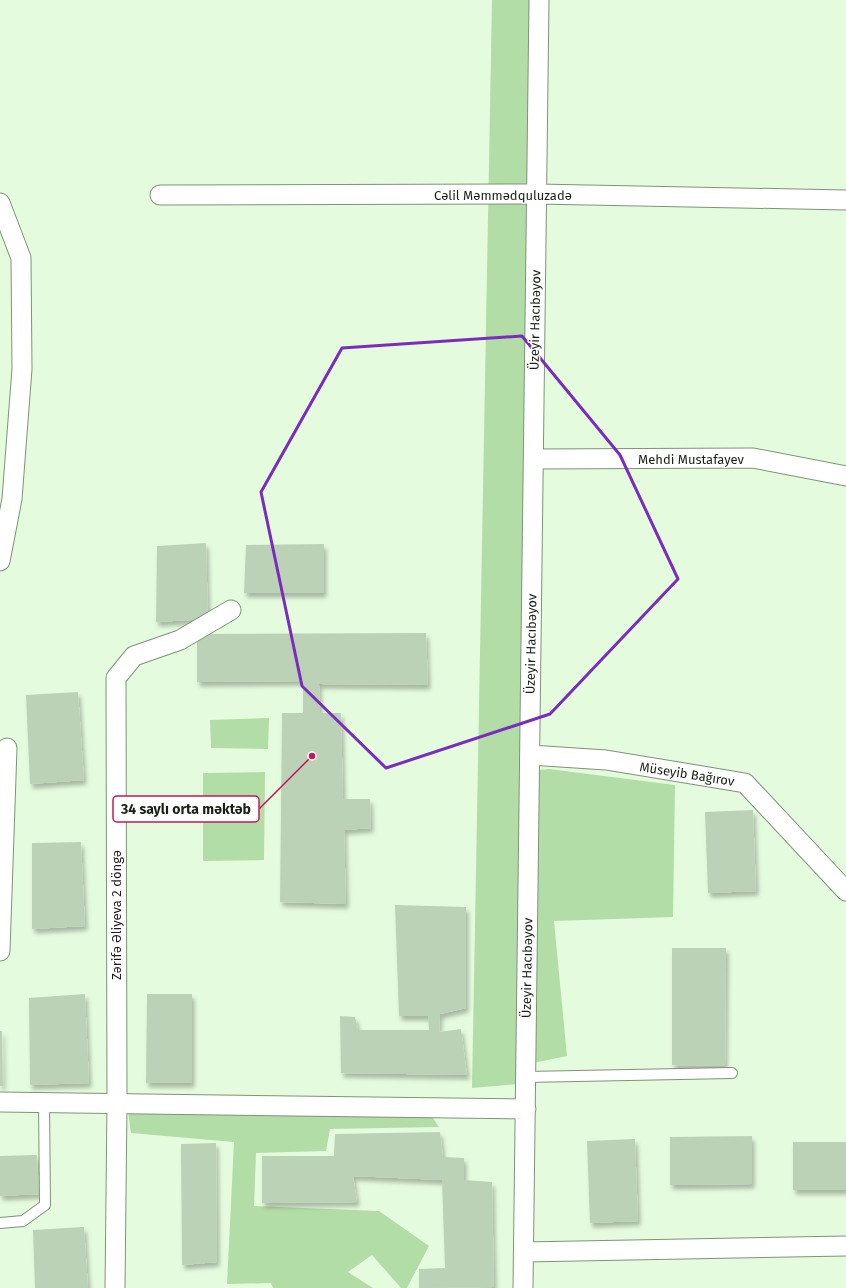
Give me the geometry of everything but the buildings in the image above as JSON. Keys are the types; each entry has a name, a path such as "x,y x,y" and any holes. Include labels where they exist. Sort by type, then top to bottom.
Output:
{"street":[{"name":"Üzeyir Hacıbəyov","path":"523,1288 539,0"},
{"name":"Cəlil Məmmədquluzadə","path":"160,195 537,194 846,200"},
{"path":"0,203 21,258 22,369 7,485 12,499 0,561"},
{"name":"Mehdi Mustafayev","path":"534,459 753,458 846,476"},
{"name":"Zərifə Əliyeva 2 döngə","path":"115,1288 117,1103 116,678 134,656 180,640 231,610"},
{"path":"0,951 7,748"},
{"name":"Müseyib Bağırov","path":"530,755 606,760 745,783 846,891"},
{"path":"0,1102 526,1109"},
{"path":"524,1252 846,1246"}],"lane":[{"path":"526,1077 732,1072"},
{"path":"0,1223 23,1221 45,1205 44,1102"}],"highlighted area":[{"path":"522,336 620,455 678,579 550,714 386,768 302,686 261,492 342,348"}],"green space":[{"path":"492,0 532,0 519,1084 472,1088"},
{"path":"269,718 268,749 211,748 210,720"},
{"path":"549,769 675,785 673,917 554,921 567,1056 533,1063 539,770"},
{"path":"265,772 264,860 203,861 203,773"},
{"path":"128,1112 431,1115 439,1127 330,1129 326,1151 256,1153 254,1206 379,1211 429,1246 407,1288 401,1288 372,1255 348,1272 373,1288 273,1288 271,1283 227,1284 234,1142 131,1133"}],"place":[{"name":"34 saylı orta məktəb","path":"312,756"}]}
